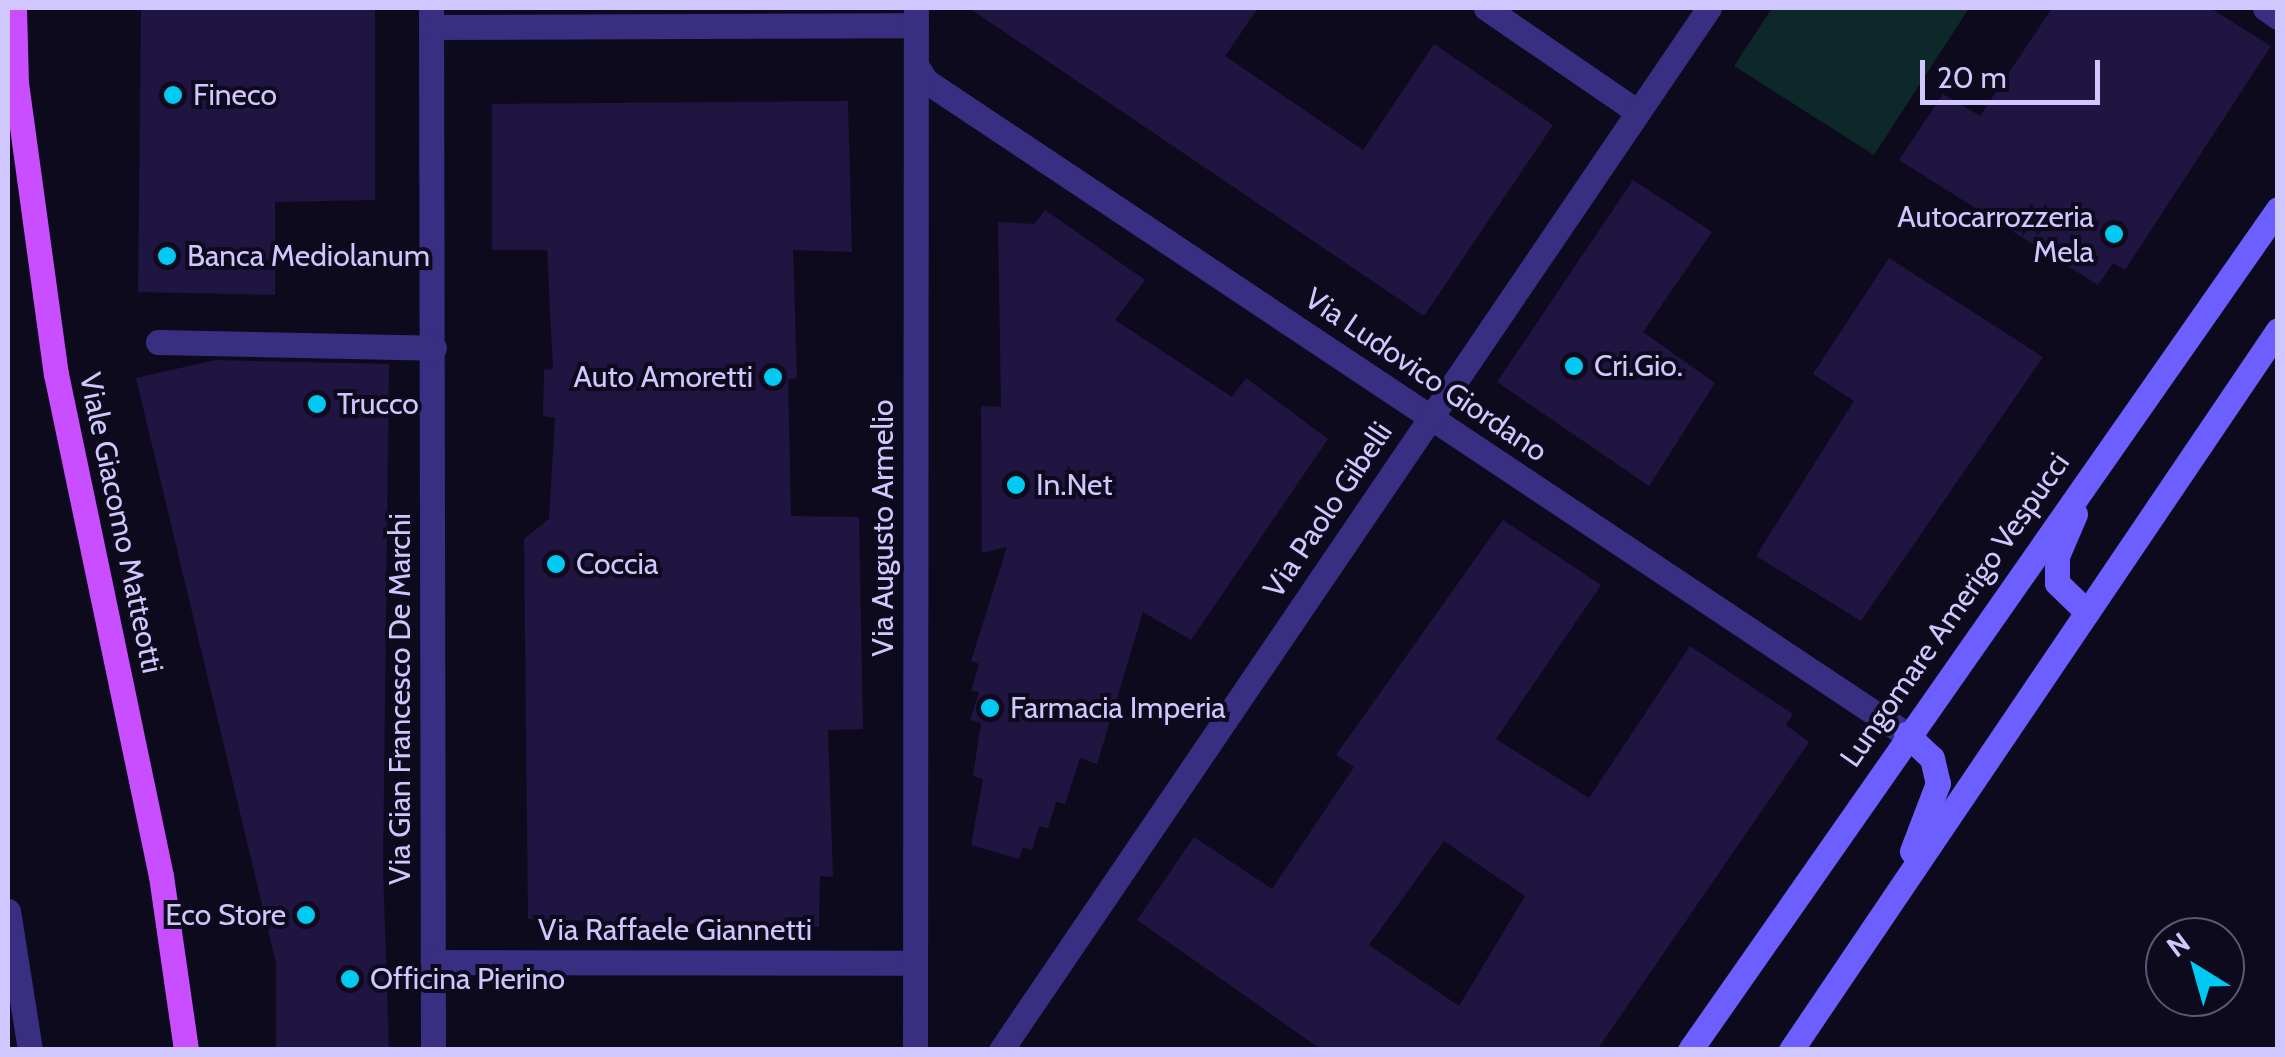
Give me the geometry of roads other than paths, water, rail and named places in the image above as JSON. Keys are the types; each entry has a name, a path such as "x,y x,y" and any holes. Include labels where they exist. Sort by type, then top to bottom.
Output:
{"main road":[{"name":"Viale Giacomo Matteotti","path":"14,8 16,83 56,374 161,876 186,1050"},
{"name":"Lungomare Amerigo Vespucci","path":"1690,1050 1906,734 2278,210"},
{"path":"1791,1050 2278,330"},
{"path":"2087,612 2062,594 2056,570 2098,464"},
{"path":"1886,911 1938,783 1932,758 1906,734"}],"street":[{"path":"1486,8 1638,112"},
{"name":"Via Paolo Gibelli","path":"1012,1046 1430,417 1709,8"},
{"path":"2265,8 2278,17"},
{"path":"431,18 916,16"},
{"name":"Via Augusto Armelio","path":"916,16 916,1050"},
{"name":"Via Gian Francesco De Marchi","path":"431,18 433,1050"},
{"name":"Via Ludovico Giordano","path":"916,65 926,81 1906,734"},
{"path":"8,108 16,83"},
{"path":"158,342 434,348"},
{"path":"8,910 30,1050"},
{"name":"Via Raffaele Giannetti","path":"434,962 915,964"}],"place":[{"name":"Fineco","path":"173,95"},
{"name":"Autocarrozzeria Mela","path":"2114,234"},
{"name":"Banca Mediolanum","path":"167,256"},
{"name":"Cri.Gio.","path":"1574,366"},
{"name":"Auto Amoretti","path":"773,377"},
{"name":"Trucco","path":"317,404"},
{"name":"In.Net","path":"1016,485"},
{"name":"Coccia","path":"556,564"},
{"name":"Farmacia Imperia","path":"990,708"},
{"name":"Eco Store","path":"306,915"},
{"name":"Officina Pierino","path":"350,979"}]}
